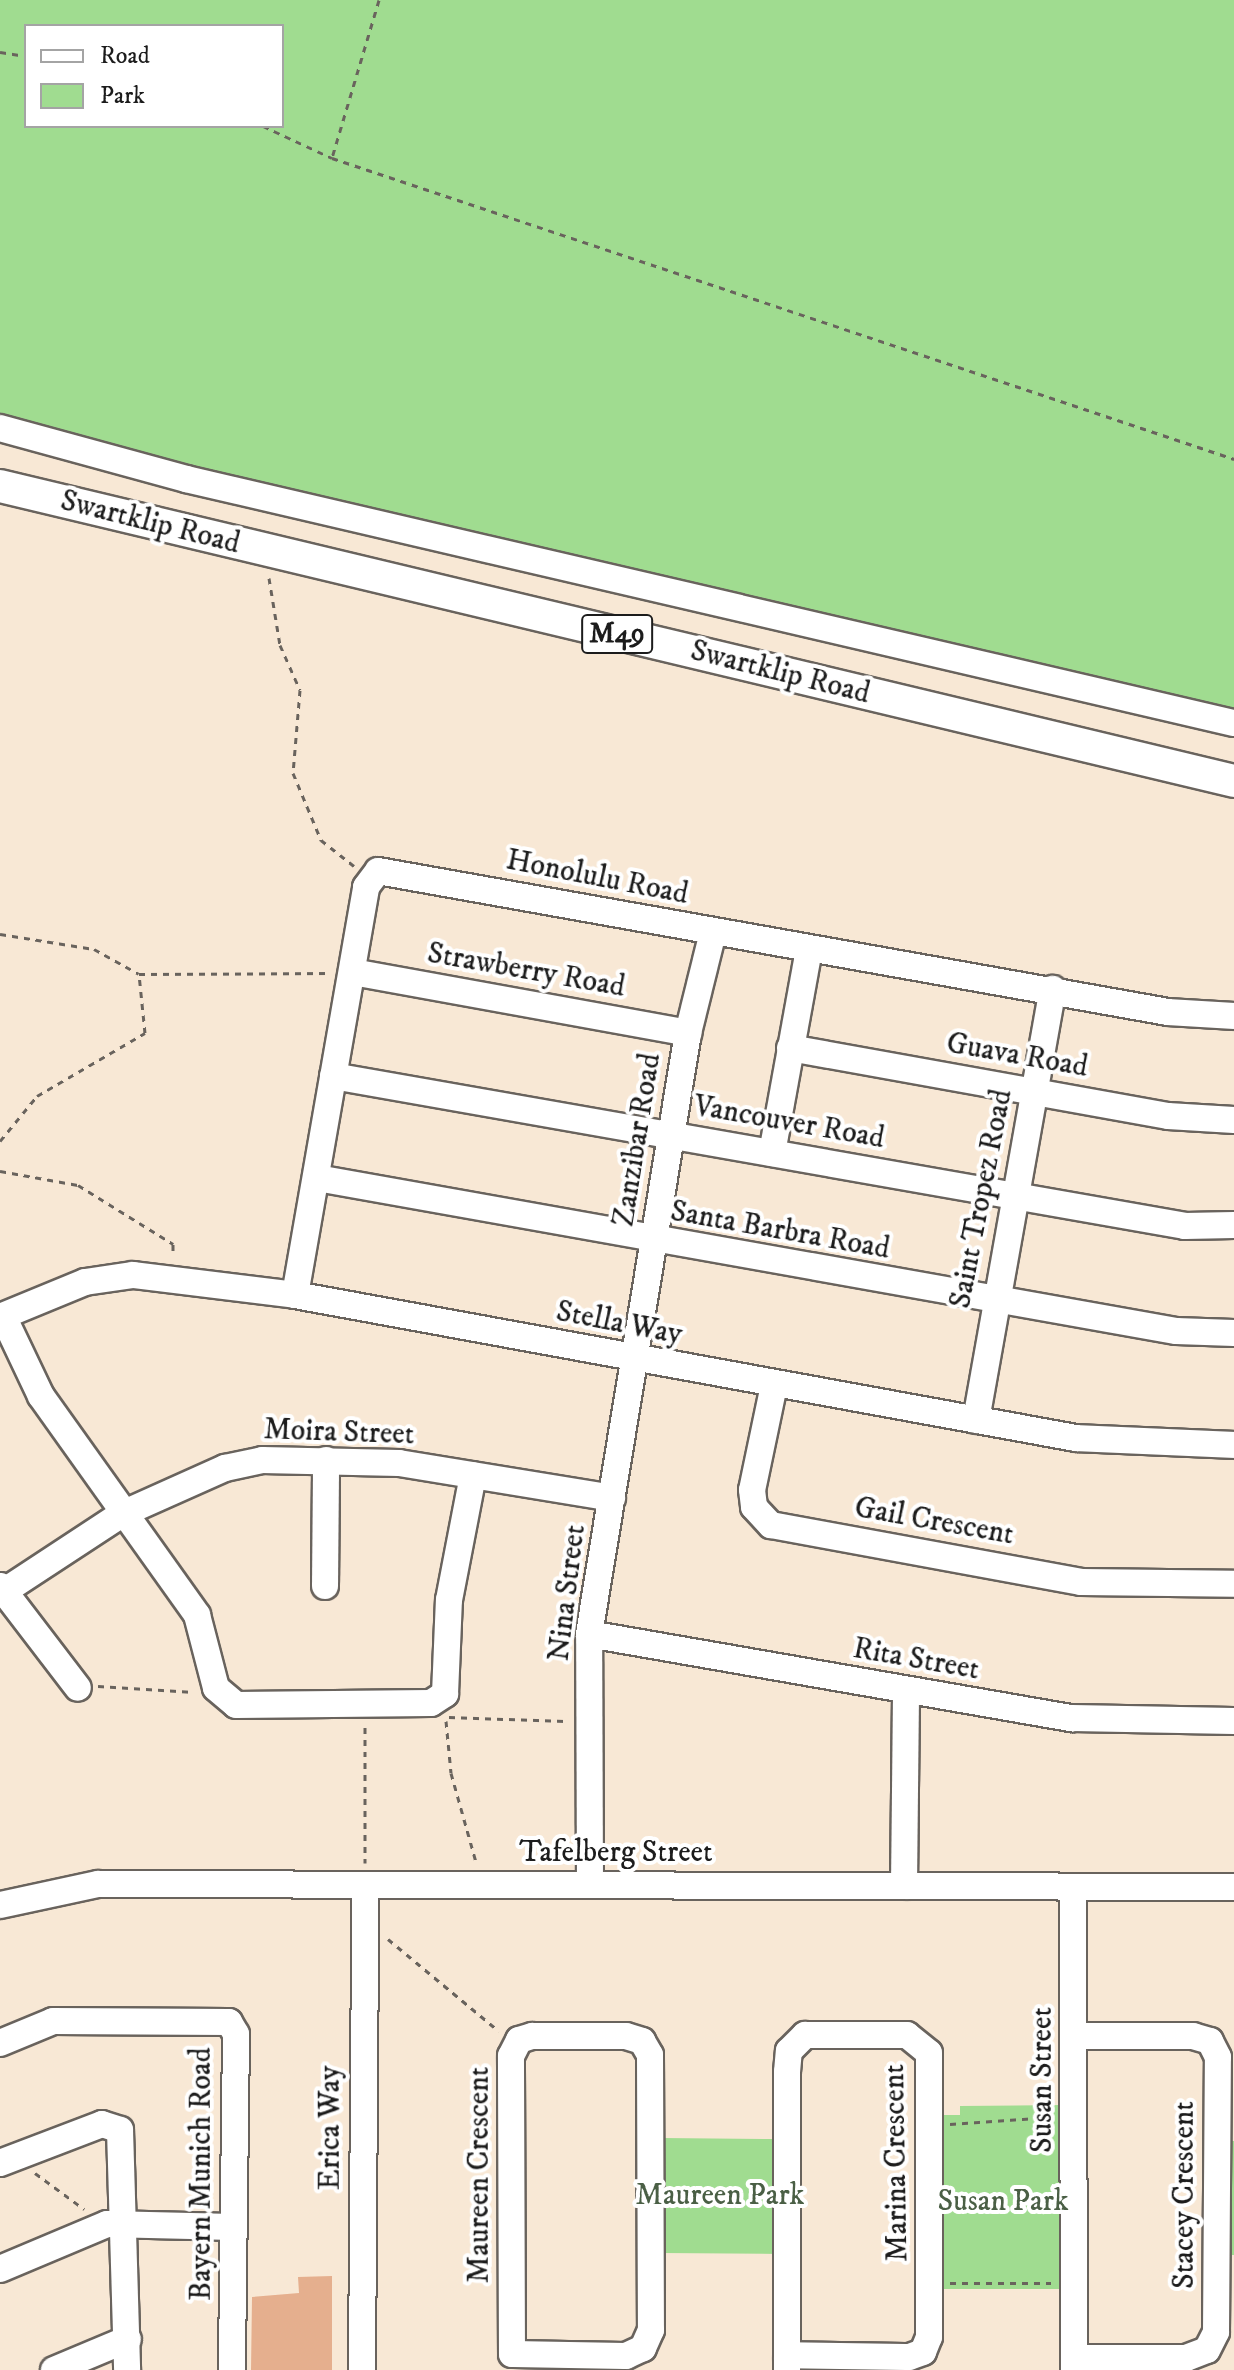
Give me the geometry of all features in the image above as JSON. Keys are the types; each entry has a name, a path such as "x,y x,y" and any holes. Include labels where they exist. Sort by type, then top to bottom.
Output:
{"main road":[{"name":"Swartklip Road","path":"0,486 1234,781"}],"street":[{"path":"0,428 186,479 1234,723"},
{"name":"Honolulu Road","path":"370,877 382,870 809,949 1234,1016"},
{"path":"295,1295 370,877"},
{"name":"Zanzibar Road","path":"635,1360 688,1033 713,932"},
{"path":"772,1153 809,949"},
{"name":"Strawberry Road","path":"353,972 688,1033"},
{"name":"Saint Tropez Road","path":"976,1420 994,1300 1053,989"},
{"name":"Guava Road","path":"790,1048 1034,1092 1234,1120"},
{"name":"Vancouver Road","path":"333,1076 1185,1226 1234,1225"},
{"name":"Santa Barbra Road","path":"317,1178 654,1242 1176,1331 1234,1333"},
{"name":"Stella Way","path":"1,1316 106,1276 173,1280 295,1295 635,1360 1098,1440 1234,1445"},
{"path":"1,1316 41,1396 122,1514 197,1615 216,1688 236,1705 445,1705 449,1600 473,1475"},
{"name":"Nina Street","path":"590,1885 589,1634 635,1360"},
{"name":"Gail Crescent","path":"774,1385 752,1490 754,1507 771,1525 1081,1582 1234,1584"},
{"path":"325,1586 326,1460"},
{"name":"Moira Street","path":"1,1590 122,1514 239,1463 326,1460 473,1475 612,1498"},
{"path":"1,1590 78,1688"},
{"name":"Rita Street","path":"589,1634 1072,1718 1234,1721"},
{"path":"904,1886 906,1691"},
{"name":"Tafelberg Street","path":"0,1905 98,1884 365,1878 590,1885 1234,1887"},
{"name":"Erica Way","path":"362,2370 365,1878"},
{"name":"Susan Street","path":"1073,1887 1076,2036 1074,2364"},
{"name":"Bayern Munich Road","path":"0,2043 53,2021 229,2022 236,2034 232,2370"},
{"name":"Marina Crescent","path":"805,2035 907,2035 922,2042 929,2053 930,2125 931,2284 923,2352 787,2363 789,2051 805,2035"},
{"name":"Maureen Crescent","path":"532,2036 642,2041 650,2055 651,2330 643,2348 626,2356 512,2362 512,2047 532,2036"},
{"name":"Stacey Crescent","path":"1074,2364 1186,2358 1207,2350 1216,2332 1218,2057 1210,2041 1193,2036 1076,2036"},
{"path":"7,2160 102,2124 115,2126 125,2143 114,2225 128,2339 127,2370"},
{"path":"0,2269 114,2225 233,2227"},
{"path":"54,2370 128,2339"}],"path":[{"path":"332,158 379,0"},
{"path":"0,52 24,56"},
{"path":"267,128 332,158 1234,459"},
{"path":"271,552 280,645 300,690 293,773 321,840 370,877"},
{"path":"0,934 94,949 139,974 353,972"},
{"path":"0,1141 37,1096 145,1033 139,974"},
{"path":"0,1171 78,1185 173,1244 173,1280"},
{"path":"78,1688 216,1688"},
{"path":"364,1703 365,1878"},
{"path":"476,1872 445,1705 571,1721"},
{"path":"381,1933 507,2040"},
{"path":"930,2125 1065,2116"},
{"path":"7,2160 114,2225"},
{"path":"931,2284 1064,2283"}],"green space":[{"path":"0,0 1234,0 1234,728 0,435"},
{"name":"Susan Park","path":"1063,2105 1063,2289 943,2289 943,2115 960,2115 960,2106"},
{"name":"Maureen Park","path":"662,2138 776,2139 779,2254 661,2253"},
{"path":"1229,2141 1234,2141 1234,2255 1228,2255"}],"building":[{"path":"332,2276 332,2370 251,2370 252,2297 299,2293 298,2277"}]}
